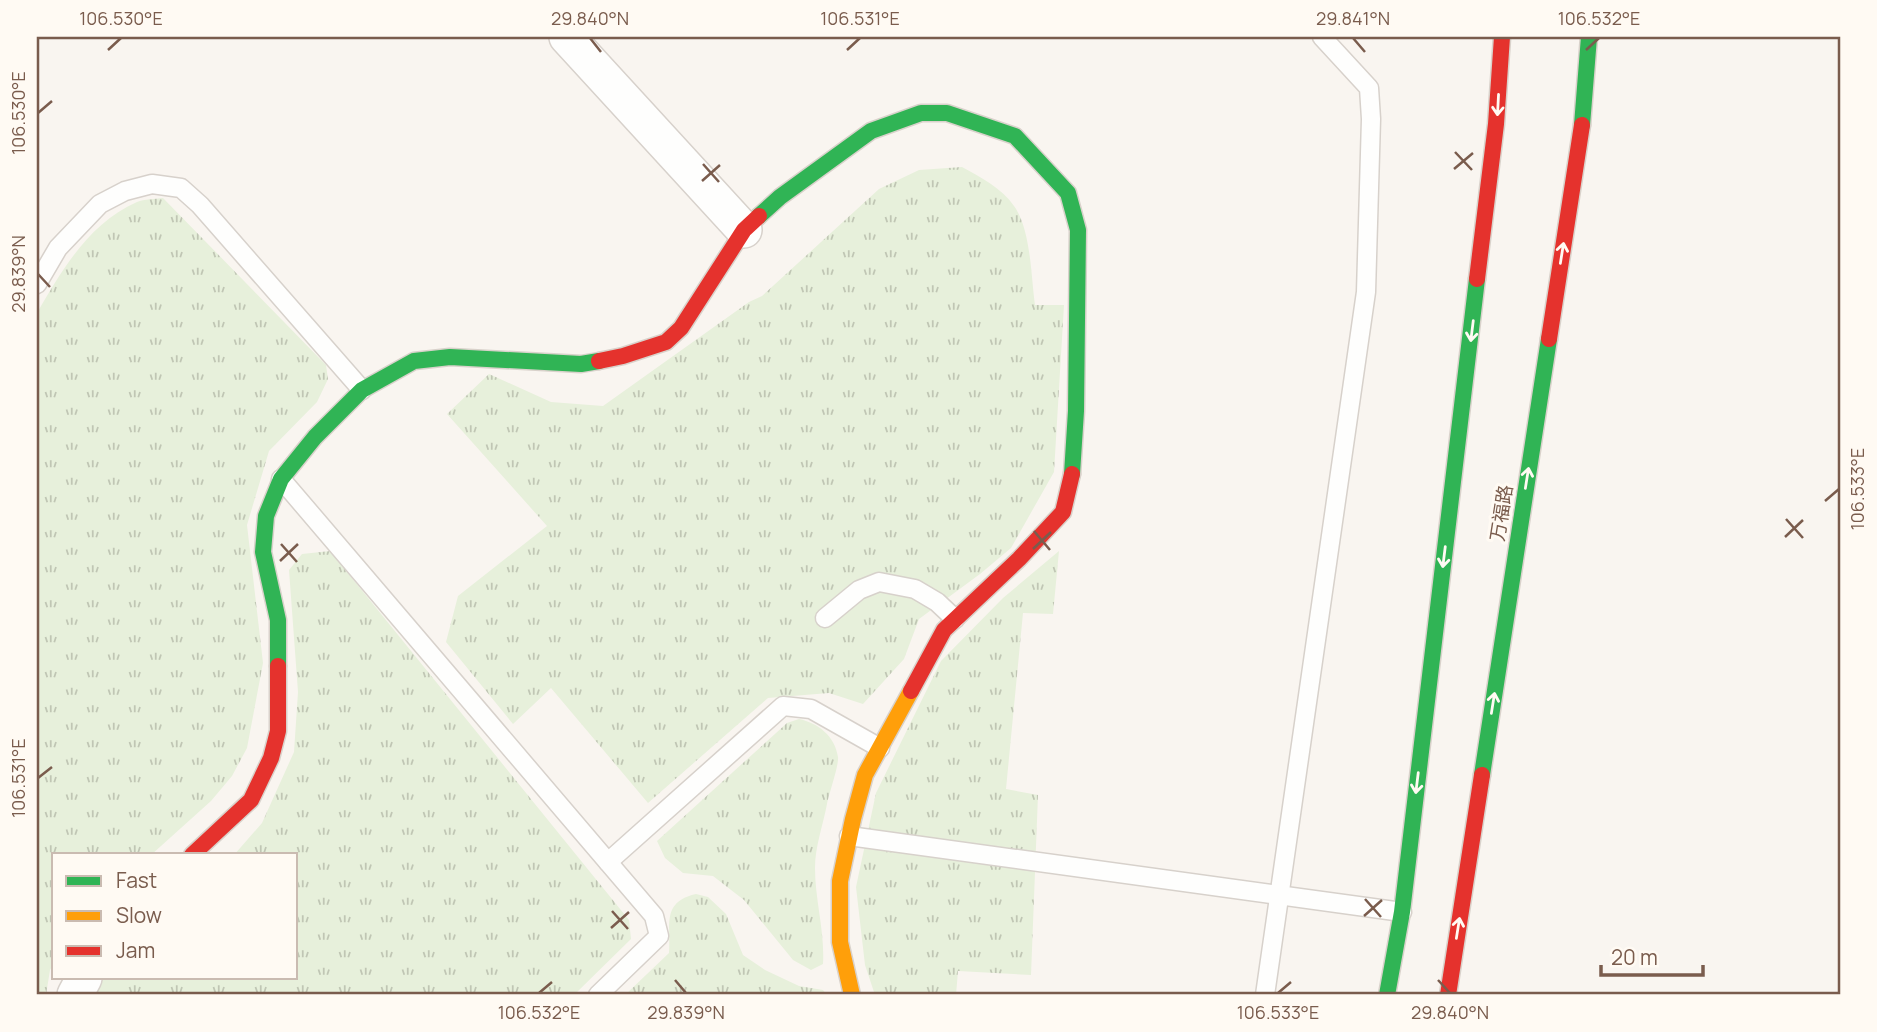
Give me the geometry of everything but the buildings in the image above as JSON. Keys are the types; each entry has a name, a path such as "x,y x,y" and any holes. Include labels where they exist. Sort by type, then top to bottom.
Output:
{"street":[{"path":"567,37 744,230"},
{"path":"1387,995 1402,912 1495,138 1502,37"},
{"name":"万福路","path":"1448,995 1580,131 1589,37"},
{"path":"194,853 251,800 271,758 278,731 278,620 263,552 266,516 281,479 315,437 362,390 414,361 450,357 581,364 622,356 666,342 681,328 744,230 780,197 872,131 921,113 947,113 1015,136 1068,193 1078,230 1076,411 1072,480 1063,512 944,630 865,775 840,881 840,942 852,995"},
{"path":"75,995 84,979"}],"lane":[{"path":"1265,995 1366,292 1371,119 1369,88 1322,37"},
{"path":"37,284 58,248 100,204 125,191 152,184 181,188 200,205 362,390"},
{"path":"281,479 654,916 659,936 598,995"},
{"path":"825,618 859,590 880,582 915,589 937,602 955,619"},
{"path":"608,862 782,706 811,709 880,748"},
{"path":"849,836 1402,912"}],"green space":[{"path":"962,167 990,183 1014,206 1020,216 1027,240 1035,305 1064,305 1054,472 1011,548 919,619 904,659 863,704 829,693 768,698 648,803 551,688 513,724 446,642 458,596 547,526 447,414 489,374 551,402 603,406 749,302 762,296 879,189 919,170"},
{"path":"163,198 326,365 328,379 317,402 269,451 247,525 263,663 247,748 232,776 211,801 153,853 52,853 52,966 46,995 37,995 37,313 56,280 91,235 120,211 146,200"},
{"path":"330,551 629,920 631,939 574,995 87,995 93,979 298,979 298,853 236,853 262,823 294,752 298,692 289,570 302,554"},
{"path":"1059,551 1053,614 1023,613 1006,789 1038,795 1031,975 958,971 956,995 875,995 865,965 856,887 876,793 941,661 1003,598"},
{"path":"799,719 824,732 833,743 838,757 815,860 823,964 811,970 793,960 744,900 713,876 683,873 665,858 657,841 787,723"},
{"path":"696,894 708,897 726,914 743,955 765,970 799,986 823,990 827,995 625,995 669,953 669,924 673,909 677,903"}],"traffic: fast":[{"path":"1582,125 1589,37"},
{"path":"759,216 780,197 871,131 921,113 947,113 1015,136 1068,193 1078,230 1076,411 1072,474"},
{"path":"1387,995 1402,912 1477,279"},
{"path":"1482,775 1549,339"},
{"path":"278,666 278,620 263,552 266,516 281,479 315,437 362,390 414,361 450,357 581,364 599,361"}],"traffic: slow":[{"path":"852,995 840,942 840,881 865,775 911,691"}],"traffic: jam":[{"path":"1477,279 1496,124 1502,37"},
{"path":"1549,339 1582,125"},
{"path":"599,361 666,342 681,328 744,230 759,216"},
{"path":"911,691 944,630 1019,559 1063,512 1072,474"},
{"path":"194,853 251,800 271,758 278,731 278,666"},
{"path":"1448,995 1482,775"}]}
